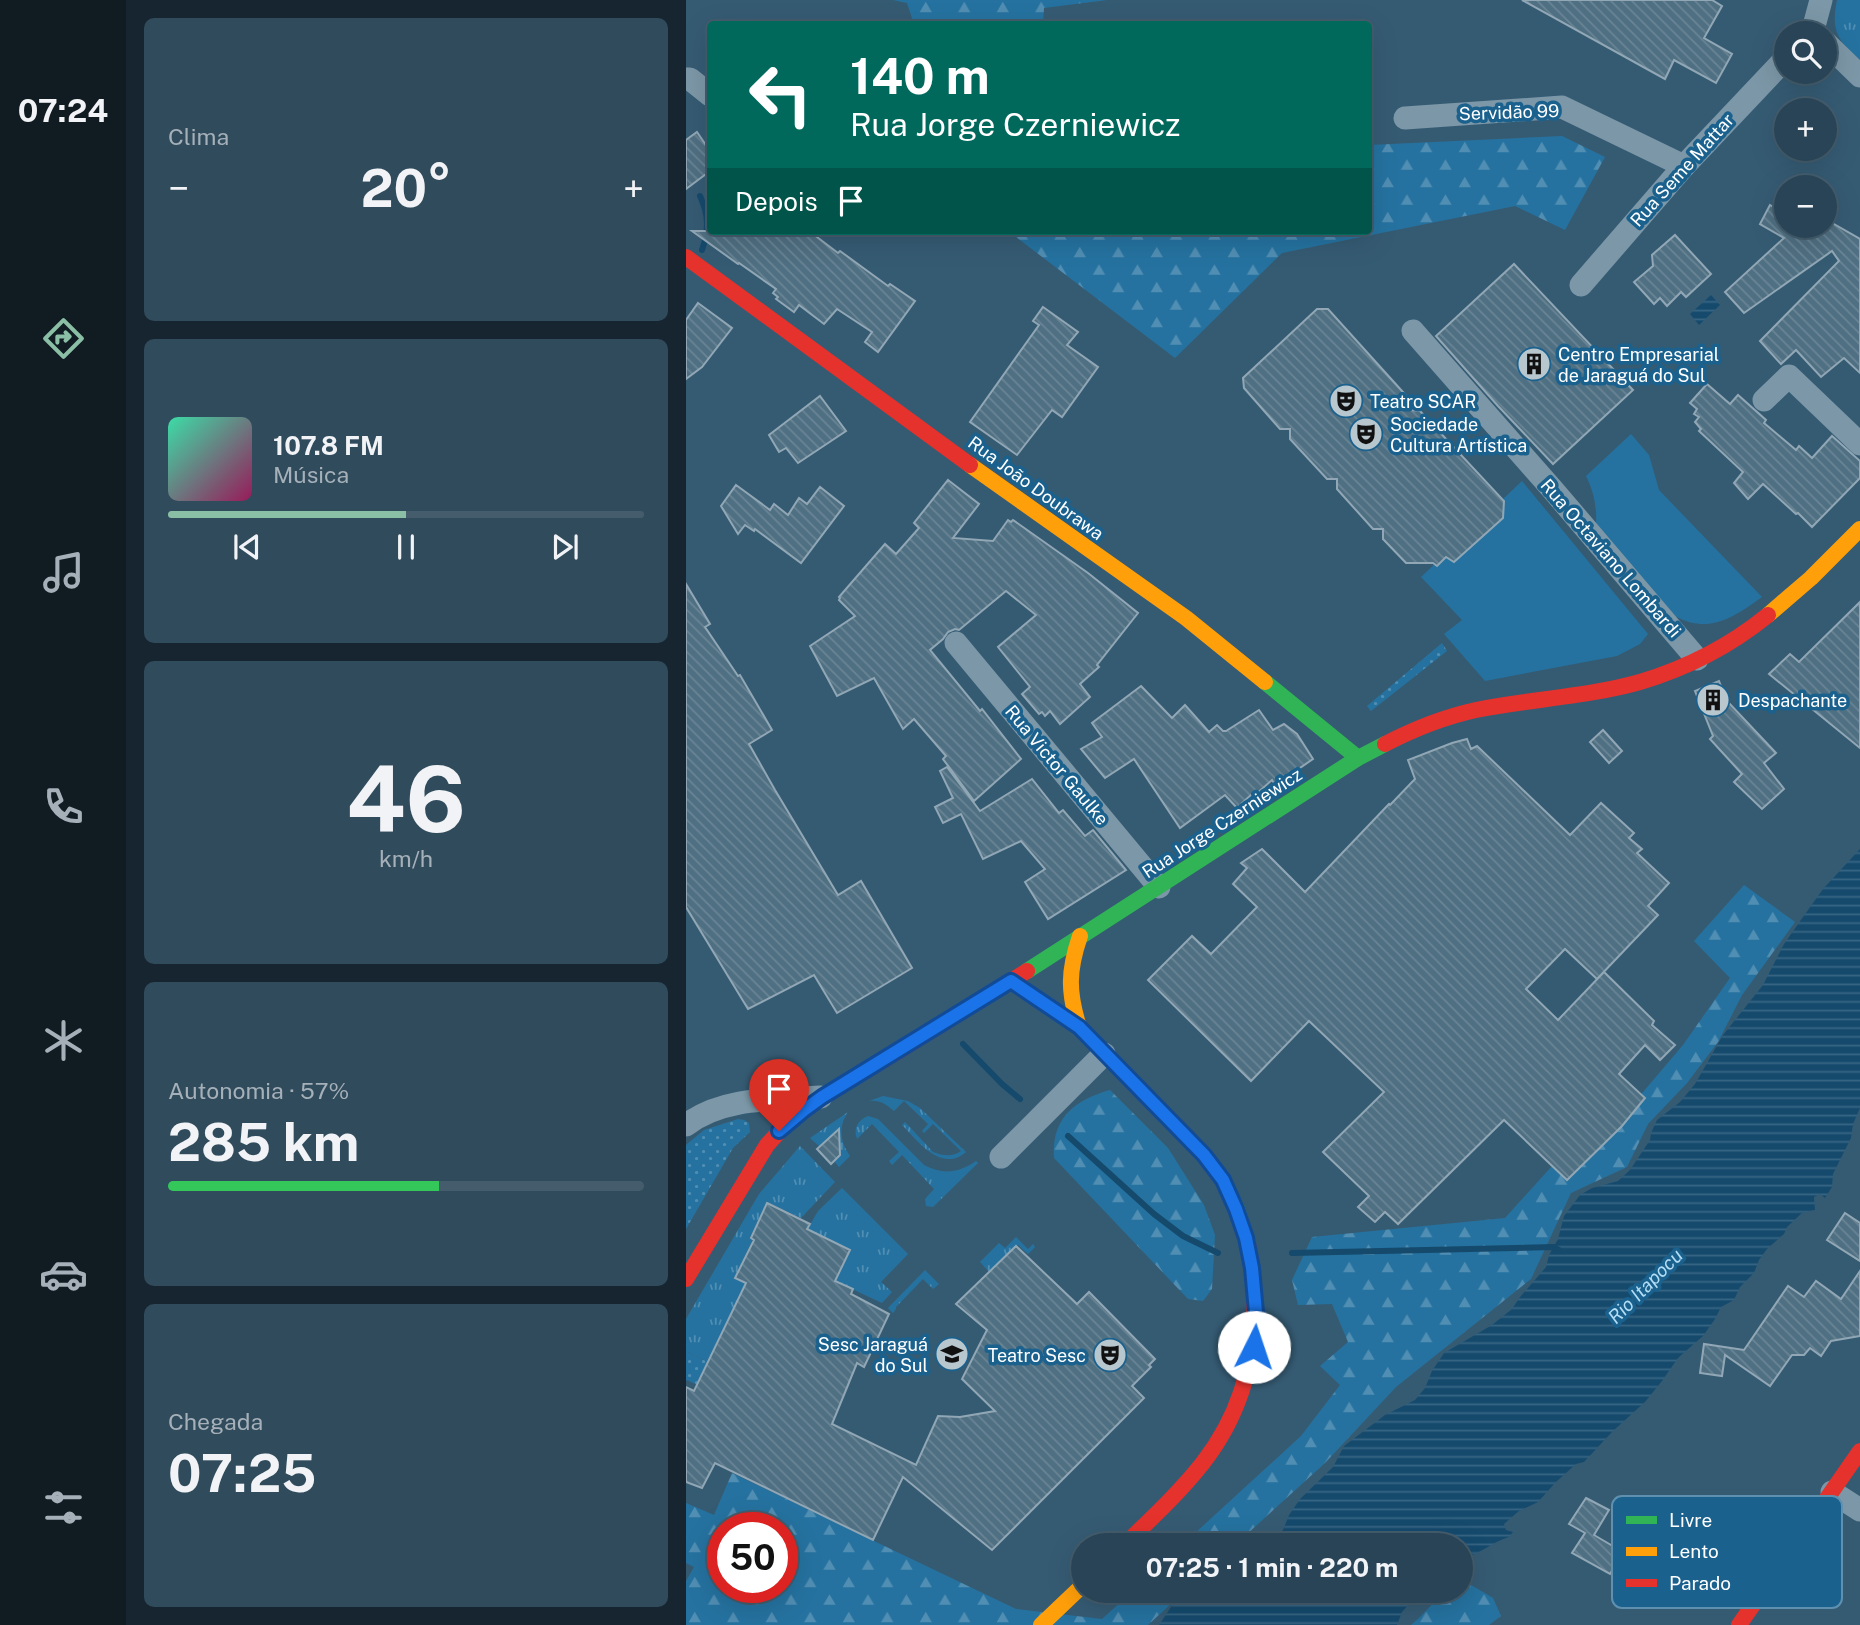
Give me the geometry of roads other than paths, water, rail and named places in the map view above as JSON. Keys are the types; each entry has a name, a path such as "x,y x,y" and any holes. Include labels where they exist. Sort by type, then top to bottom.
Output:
{"main road":[{"name":"Rua João Doubrawa","path":"686,257 1017,499 1186,618 1358,758"},
{"name":"Rua Jorge Czerniewicz","path":"686,1279 767,1146 779,1131 822,1097 1011,981 1358,758 1409,731 1443,719 1476,710 1639,682 1670,672 1746,633 1776,611 1860,529"},
{"path":"1079,1027 1071,1004 1069,969 1080,936"},
{"path":"1011,981 1079,1027 1204,1155 1223,1180 1246,1238 1256,1312 1254,1347 1248,1375 1227,1427 1214,1448 1189,1480 1136,1533"},
{"path":"1829,1496 1860,1451"},
{"path":"1041,1625 1071,1596"},
{"path":"1739,1625 1751,1608"}],"street":[{"path":"1818,21 1821,0"},
{"path":"1837,55 1860,76"},
{"name":"Rua Seme Mattar","path":"1581,285 1684,166 1774,71"},
{"path":"686,79 690,79 707,93"},
{"name":"Servidão 99","path":"1405,118 1562,107 1684,166"},
{"name":"Rua Octaviano Lombardi","path":"1413,331 1697,659"},
{"path":"1764,400 1789,376 1860,444"},
{"name":"Rua Victor Gaulke","path":"956,643 1159,887"},
{"path":"1001,1157 1104,1054"},
{"path":"686,1125 697,1117 727,1106 822,1097"},
{"path":"759,1101 773,1115 779,1131"},
{"path":"1832,1492 1838,1496"},
{"path":"1842,1498 1860,1510"}],"water":[{"path":"1711,295 1720,305 1699,325 1690,314"},
{"name":"Rio Itapocu","path":"1860,849 1860,1108 1853,1124 1851,1138 1833,1174 1832,1187 1825,1198 1820,1194 1814,1197 1815,1210 1802,1213 1767,1249 1754,1273 1740,1287 1734,1300 1721,1307 1703,1336 1678,1358 1645,1402 1584,1462 1576,1464 1556,1482 1538,1502 1519,1511 1504,1524 1506,1530 1513,1532 1509,1537 1473,1555 1473,1533 1281,1533 1300,1499 1333,1467 1344,1446 1385,1415 1415,1400 1425,1388 1444,1353 1492,1325 1512,1309 1546,1267 1564,1216 1580,1195 1592,1188 1618,1181 1630,1170 1650,1140 1657,1120 1680,1102 1695,1084 1723,1035 1763,985 1784,944 1823,889"},
{"path":"1410,1603 1402,1612 1397,1625 1159,1625 1173,1604"}],"waterway":[{"path":"700,196 707,223 702,250"},
{"path":"963,1044 1020,1099"},
{"path":"1068,1136 1154,1214 1183,1236 1218,1253"},
{"path":"1292,1253 1554,1247 1559,1250"}],"place":[{"name":"Centro Empresarial de Jaraguá do Sul","path":"1534,364"},
{"name":"Teatro SCAR","path":"1346,401"},
{"name":"Sociedade Cultura Artística","path":"1366,434"},
{"name":"Despachante","path":"1713,700"},
{"name":"Sesc Jaraguá do Sul","path":"952,1354"},
{"name":"Teatro Sesc","path":"1110,1355"}]}
